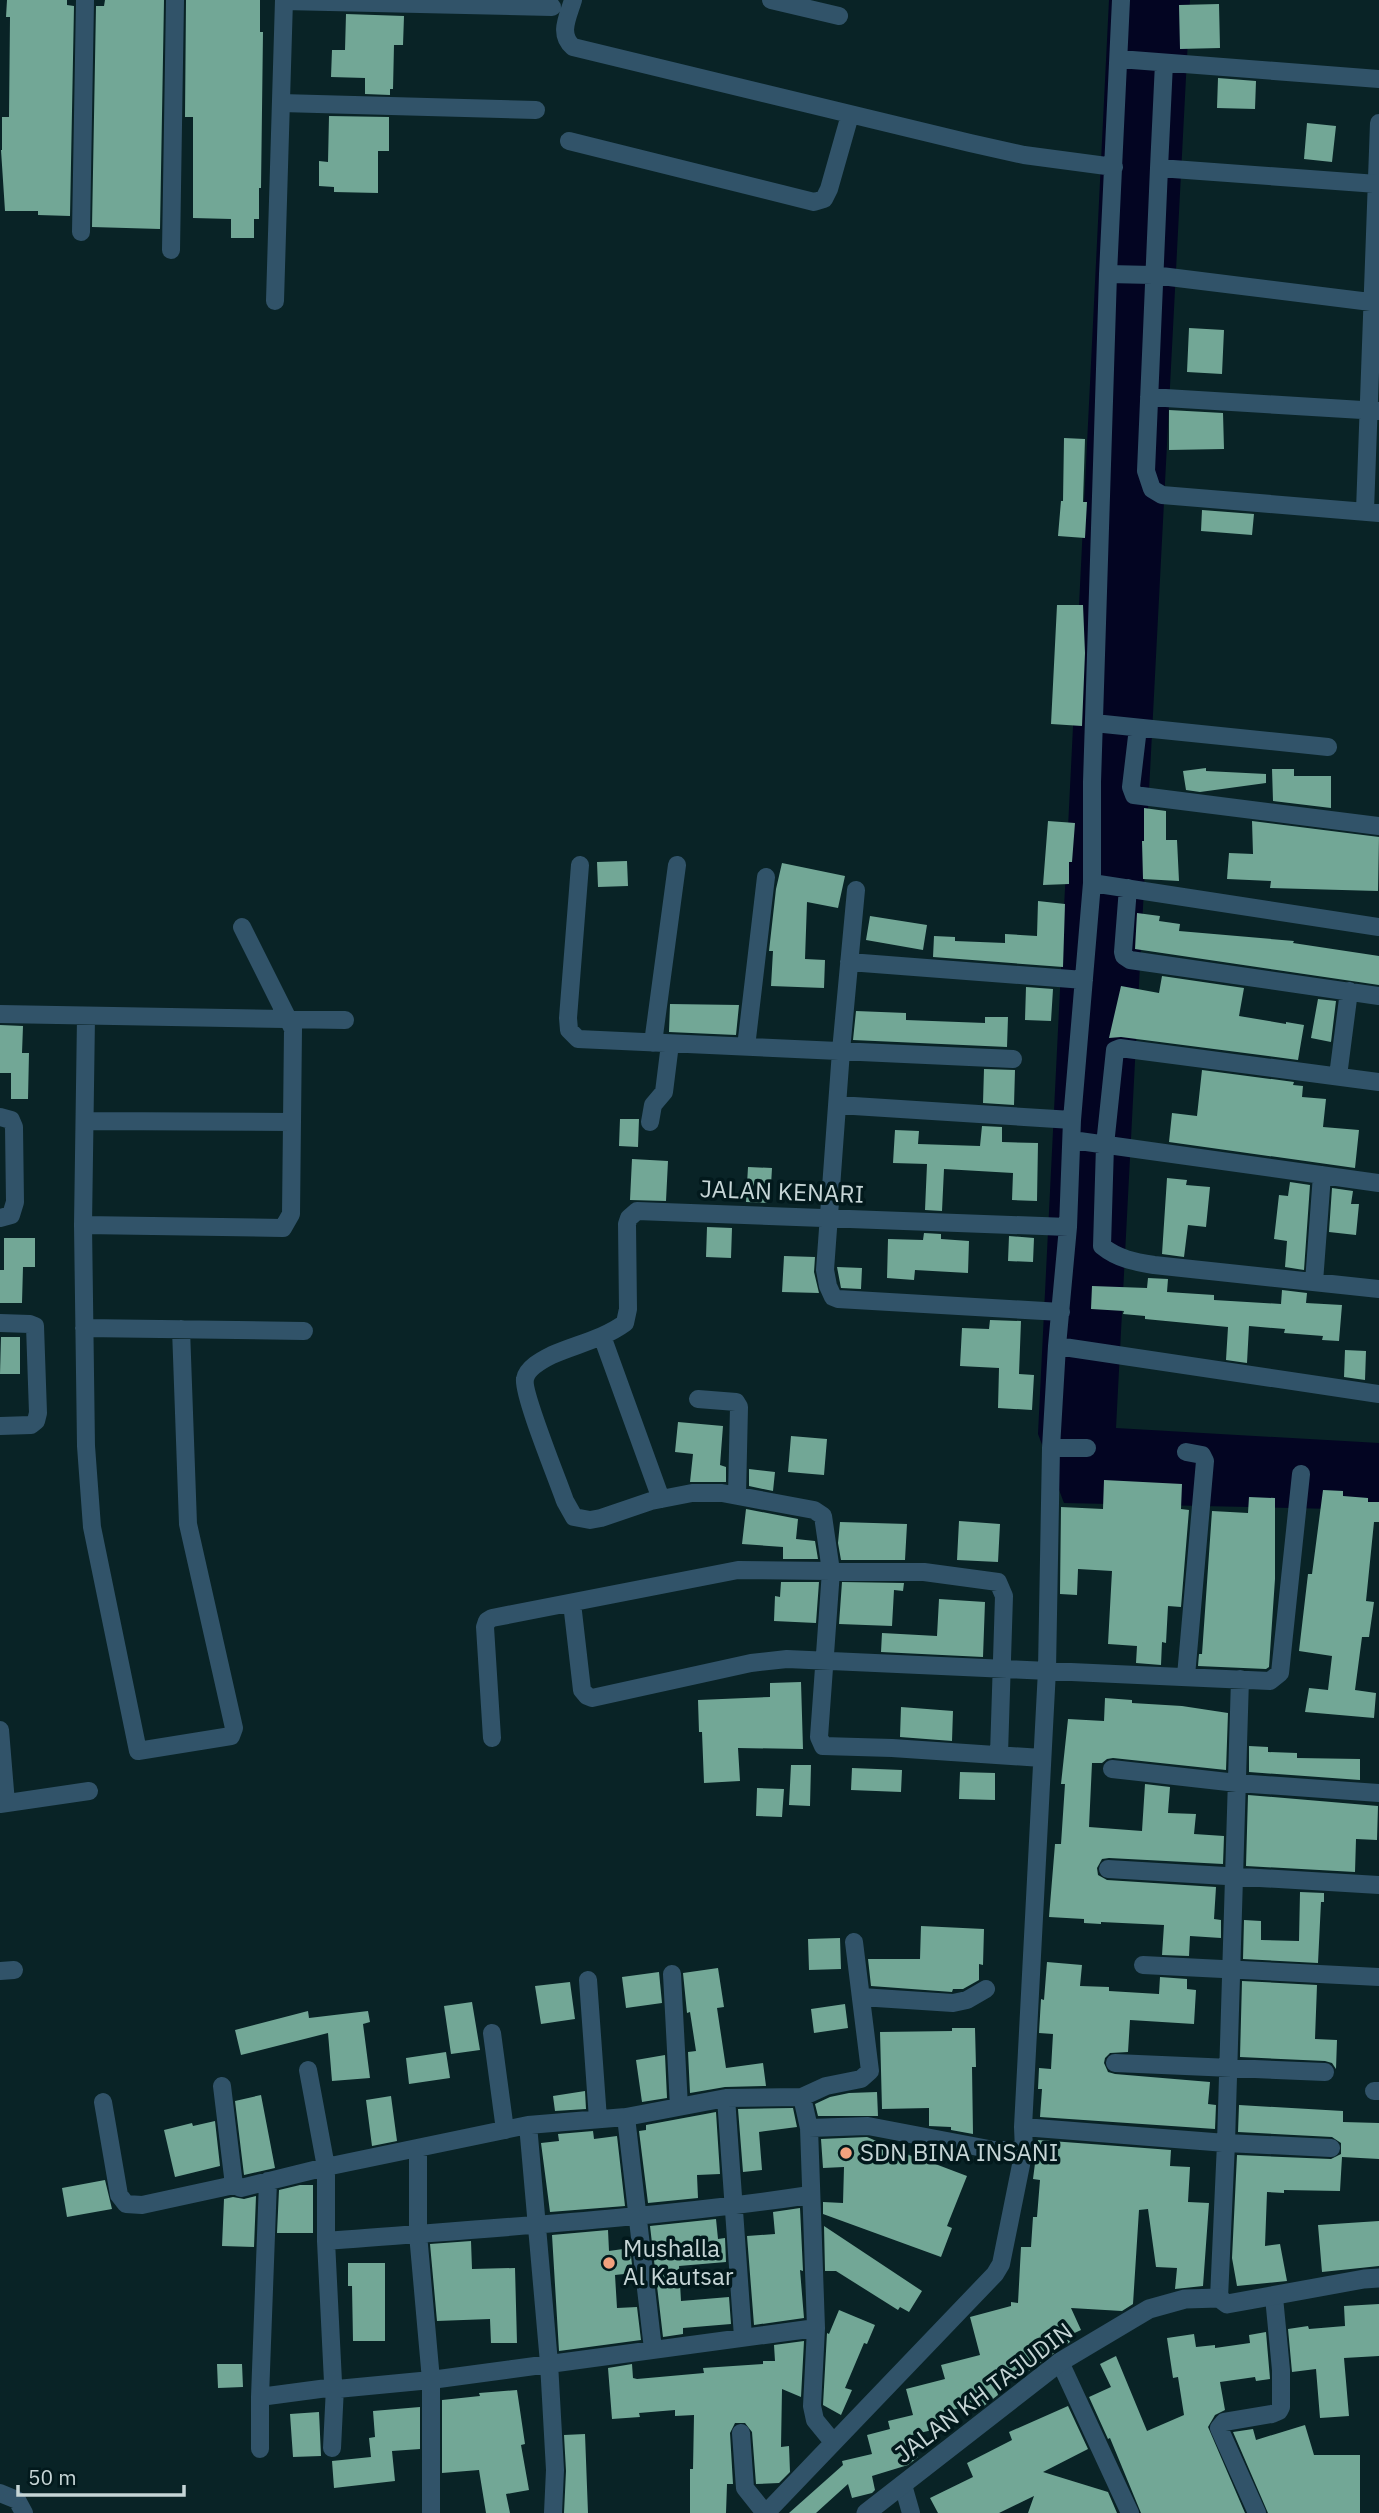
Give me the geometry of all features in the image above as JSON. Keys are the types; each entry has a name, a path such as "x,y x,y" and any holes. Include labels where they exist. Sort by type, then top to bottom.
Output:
{"street":[{"path":"81,232 85,0"},
{"path":"171,250 175,0"},
{"path":"573,0 564,33 565,41 573,47 1024,155 1114,167"},
{"path":"771,0 839,16"},
{"path":"1121,0 1123,60 1114,167 1117,275 1100,724 1109,885 1124,956 1130,960 1379,996"},
{"path":"275,301 284,1 552,7"},
{"path":"1123,60 1379,79"},
{"path":"1161,63 1159,168 1151,275 1146,471 1152,489 1162,495 1372,512 1379,122"},
{"path":"281,103 537,110"},
{"path":"569,141 814,202 824,199 830,190 850,115"},
{"path":"1159,168 1377,184"},
{"path":"1117,275 1151,275 1376,303"},
{"path":"1149,397 1374,411"},
{"path":"1100,724 1328,747"},
{"path":"1134,728 1131,787 1134,795 1379,825"},
{"path":"580,865 568,1018 569,1030 578,1039 1013,1059"},
{"path":"650,1122 653,1105 664,1092 661,1043 677,865"},
{"path":"746,1047 766,877"},
{"path":"1109,885 1379,927"},
{"path":"741,2433 745,2485 760,2507 825,2432 995,2274 1001,2263 1023,2127 1046,1670 1069,1447 1070,1348 1060,1312 1074,1141 1072,1120 1084,980 1109,885"},
{"path":"856,890 825,1270 833,1297 846,1300 1060,1312"},
{"path":"83,1225 284,1228 290,1214 293,1029 242,927"},
{"path":"849,962 1084,980"},
{"path":"1338,1076 1349,991"},
{"path":"0,1014 345,1020"},
{"path":"86,1017 83,1225 86,1446 92,1527 138,1751 231,1736 234,1728 188,1524 181,1329"},
{"path":"1379,1082 1120,1048 1115,1050 1112,1061 1102,1145 1102,1247 1112,1255 1154,1265 1379,1289"},
{"path":"838,1105 1072,1120"},
{"path":"0,1117 10,1120 14,1127 15,1202 10,1215 0,1218"},
{"path":"85,1121 292,1122"},
{"path":"1074,1141 1379,1183"},
{"path":"1314,1282 1322,1175"},
{"name":"JALAN KENARI","path":"602,1336 625,1323 628,1308 627,1224 629,1218 638,1211 1068,1227"},
{"path":"0,1323 35,1326 38,1413 31,1425 0,1426"},
{"path":"85,1328 304,1331"},
{"path":"661,1499 602,1336 549,1357 529,1370 525,1379 529,1400 565,1502 574,1517 590,1520 601,1518 661,1499 692,1493 737,1495 814,1510 823,1516 831,1571 819,1737 824,1746 1042,1758"},
{"path":"1070,1348 1379,1394"},
{"path":"698,1399 736,1402 739,1407 737,1495"},
{"path":"1186,1452 1202,1455 1205,1466 1186,1676"},
{"path":"572,1603 581,1687 583,1693 589,1697 601,1697 761,1662 787,1659 1270,1681 1280,1673 1301,1474"},
{"path":"492,1738 487,1621 738,1570 924,1572 998,1582 1004,1597 999,1754"},
{"path":"1219,2298 1240,1679"},
{"path":"0,1731 3,1804 89,1791"},
{"path":"1112,1769 1237,1783 1379,1793"},
{"path":"1108,1869 1379,1885"},
{"path":"103,2102 119,2195 125,2204 142,2205 234,2185 241,2188 326,2167 528,2125 626,2117 726,2098 802,2097 827,2086 861,2079 870,2071 854,1942"},
{"path":"1143,1965 1379,1977"},
{"path":"672,1974 679,2107"},
{"path":"587,1980 598,2119"},
{"path":"861,1997 953,2003 967,2000 985,1989"},
{"path":"492,2033 505,2130"},
{"path":"1115,2063 1325,2072"},
{"path":"307,2070 326,2167 326,2241 335,2387 332,2448"},
{"path":"222,2086 234,2185"},
{"path":"802,2097 809,2127 817,2328 812,2406 825,2432"},
{"path":"726,2098 743,2337"},
{"path":"626,2117 653,2349"},
{"path":"528,2125 549,2363 555,2470 553,2513"},
{"path":"809,2127 868,2126 994,2150 1021,2150"},
{"path":"1023,2127 1226,2143 1331,2148"},
{"path":"418,2148 418,2234 431,2380 431,2513"},
{"path":"260,2449 268,2182"},
{"path":"326,2241 733,2207 810,2195"},
{"name":"JALAN KH TAJUDIN","path":"866,2513 1060,2362 1149,2309 1185,2299 1219,2298 1227,2304 1379,2278"},
{"path":"1257,2513 1219,2428 1224,2423 1272,2414 1281,2407 1281,2370 1274,2297"},
{"path":"260,2397 335,2387 337,2389 431,2380 817,2328"},
{"path":"1060,2362 1130,2513"},
{"path":"903,2484 911,2513"},
{"path":"0,2493 17,2500 24,2513"}],"water":[{"path":"1109,0 1190,0 1116,1428 1379,1443 1379,1510 1064,1503 1038,1434"}],"building":[{"path":"7,0 67,0 67,5 74,6 70,216 38,215 38,211 5,211 1,150 2,117 9,117 10,17 6,17"},
{"path":"105,0 164,0 160,229 92,227 96,6 104,6"},
{"path":"186,0 260,0 260,32 263,32 261,188 259,219 254,219 254,238 231,238 231,219 193,218 193,117 185,117"},
{"path":"1219,4 1220,48 1180,49 1179,5"},
{"path":"346,14 404,16 403,45 394,45 393,89 390,89 390,95 365,94 365,78 331,77 332,50 345,50"},
{"path":"1218,78 1256,81 1255,109 1217,108"},
{"path":"329,116 389,117 389,151 378,151 378,193 334,192 334,187 319,186 319,161 328,162"},
{"path":"1307,123 1336,126 1332,162 1304,159"},
{"path":"1189,328 1224,330 1222,374 1187,372"},
{"path":"1169,410 1223,413 1224,449 1169,450"},
{"path":"1064,438 1085,439 1085,538 1058,536 1063,501"},
{"path":"1202,510 1254,514 1252,535 1201,531"},
{"path":"1057,605 1083,605 1085,653 1082,726 1051,724"},
{"path":"1206,768 1206,771 1266,774 1266,783 1200,792 1186,790 1183,771"},
{"path":"1272,769 1294,769 1294,776 1331,776 1331,808 1273,801"},
{"path":"1144,808 1166,811 1166,840 1177,840 1179,881 1143,879"},
{"path":"1048,821 1075,823 1072,862 1069,862 1069,884 1043,885"},
{"path":"1252,821 1379,837 1378,891 1270,888 1271,881 1227,879 1229,853 1253,854"},
{"path":"627,861 628,886 598,887 597,862"},
{"path":"782,863 845,876 838,908 807,902 805,959 825,960 824,988 771,986 773,951 769,951 776,889"},
{"path":"1038,901 1065,904 1063,967 933,957 934,936 955,937 955,941 1005,943 1005,934 1037,936"},
{"path":"1137,913 1160,916 1159,921 1180,924 1179,931 1294,941 1293,943 1379,956 1379,985 1135,949"},
{"path":"870,916 927,925 923,950 866,940"},
{"path":"1162,976 1244,988 1239,1016 1304,1025 1298,1060 1121,1037 1109,1038 1121,986 1159,993"},
{"path":"1026,987 1053,989 1051,1021 1025,1020"},
{"path":"1318,999 1336,1001 1331,1042 1311,1038"},
{"path":"670,1004 739,1005 736,1035 669,1032"},
{"path":"856,1011 906,1013 906,1020 985,1023 985,1017 1008,1017 1007,1047 853,1040"},
{"path":"0,1025 23,1026 22,1053 29,1053 28,1099 11,1099 11,1073 0,1073"},
{"path":"984,1069 1015,1070 1014,1105 983,1103"},
{"path":"1202,1070 1294,1082 1293,1085 1303,1086 1302,1097 1326,1099 1323,1127 1359,1130 1355,1168 1169,1142 1172,1113 1197,1116"},
{"path":"620,1119 639,1119 638,1147 619,1146"},
{"path":"982,1126 1002,1127 1002,1142 1038,1143 1037,1201 1012,1200 1013,1173 944,1169 942,1211 925,1210 927,1164 893,1163 895,1130 919,1131 918,1144 980,1146"},
{"path":"632,1159 668,1161 666,1201 630,1200"},
{"path":"748,1167 772,1168 770,1203 746,1202"},
{"path":"1167,1178 1187,1180 1186,1185 1210,1187 1206,1227 1188,1225 1184,1257 1162,1254"},
{"path":"1290,1182 1310,1185 1304,1270 1285,1267 1287,1241 1274,1239 1279,1195 1288,1196"},
{"path":"1332,1188 1353,1191 1351,1204 1359,1204 1356,1235 1329,1232"},
{"path":"707,1227 732,1228 731,1258 706,1257"},
{"path":"924,1233 941,1234 941,1239 969,1241 968,1273 915,1270 914,1280 887,1278 888,1239 923,1240"},
{"path":"1009,1236 1034,1238 1033,1262 1008,1261"},
{"path":"4,1238 35,1238 35,1267 23,1267 22,1303 0,1303"},
{"path":"784,1256 815,1257 814,1272 819,1293 782,1292"},
{"path":"837,1267 862,1268 861,1289 841,1288"},
{"path":"1148,1278 1168,1279 1167,1292 1214,1295 1214,1300 1281,1304 1282,1290 1307,1293 1306,1303 1342,1305 1339,1341 1322,1340 1323,1336 1284,1333 1285,1329 1249,1326 1247,1363 1226,1360 1228,1327 1145,1319 1145,1316 1123,1314 1124,1311 1091,1309 1092,1286 1147,1288"},
{"path":"990,1320 1021,1321 1019,1374 1034,1375 1032,1410 998,1408 999,1368 960,1366 962,1328 989,1329"},
{"path":"1,1337 20,1337 20,1374 0,1374"},
{"path":"1345,1350 1366,1351 1365,1380 1344,1377"},
{"path":"678,1422 723,1426 720,1465 726,1467 726,1482 690,1482 693,1454 675,1452"},
{"path":"791,1436 827,1439 824,1475 788,1472"},
{"path":"749,1469 775,1472 773,1491 749,1486"},
{"path":"1104,1480 1182,1484 1181,1509 1189,1510 1181,1607 1168,1606 1166,1643 1162,1642 1161,1665 1136,1663 1137,1646 1108,1644 1112,1571 1078,1569 1077,1595 1060,1594 1061,1507 1103,1509"},
{"path":"1323,1490 1343,1491 1343,1496 1368,1498 1368,1502 1379,1502 1379,1522 1374,1522 1366,1601 1374,1602 1369,1637 1362,1637 1355,1690 1376,1693 1374,1718 1305,1712 1309,1688 1328,1690 1332,1656 1299,1651 1308,1574 1312,1574"},
{"path":"1249,1497 1275,1498 1275,1579 1269,1667 1198,1666 1199,1654 1202,1654 1212,1511 1248,1513"},
{"path":"746,1509 798,1519 796,1539 815,1541 818,1559 783,1559 783,1547 742,1544"},
{"path":"959,1521 1000,1524 998,1562 957,1560"},
{"path":"840,1522 907,1524 905,1560 841,1560 838,1543"},
{"path":"781,1582 819,1582 816,1623 774,1621 775,1596 780,1597"},
{"path":"842,1582 904,1583 903,1591 894,1590 892,1626 839,1624"},
{"path":"939,1599 985,1602 983,1657 881,1652 882,1633 937,1636"},
{"path":"801,1682 803,1749 738,1748 740,1781 704,1783 698,1700 770,1697 770,1683"},
{"path":"1105,1698 1228,1713 1226,1770 1113,1758 1102,1763 1092,1763 1089,1827 1142,1831 1145,1784 1170,1787 1168,1813 1196,1814 1194,1834 1224,1836 1223,1864 1109,1858 1102,1859 1097,1868 1098,1875 1107,1880 1216,1887 1214,1919 1221,1920 1221,1938 1190,1936 1189,1956 1162,1955 1164,1925 1084,1923 1084,1919 1049,1917 1055,1844 1061,1844 1065,1784 1061,1784 1068,1719 1104,1721"},
{"path":"901,1707 953,1711 952,1741 900,1737"},
{"path":"1249,1746 1268,1747 1268,1752 1297,1753 1297,1758 1360,1759 1360,1780 1249,1772"},
{"path":"791,1765 811,1765 810,1806 789,1805"},
{"path":"852,1768 902,1770 901,1792 851,1790"},
{"path":"960,1772 995,1773 995,1800 959,1799"},
{"path":"757,1788 784,1789 782,1817 756,1816"},
{"path":"1248,1795 1378,1806 1377,1840 1356,1839 1355,1872 1246,1866"},
{"path":"1300,1892 1324,1893 1324,1902 1321,1902 1318,1963 1243,1959 1244,1920 1261,1921 1261,1940 1299,1941"},
{"path":"921,1926 984,1929 983,1965 979,1964 979,1980 963,1989 953,1989 952,1992 871,1986 868,1959 920,1959"},
{"path":"840,1938 841,1969 809,1970 808,1939"},
{"path":"1047,1962 1082,1965 1080,1986 1109,1987 1109,1991 1159,1994 1160,1977 1187,1979 1187,1989 1196,1990 1194,2024 1130,2020 1128,2052 1110,2053 1104,2063 1108,2072 1115,2074 1210,2082 1208,2104 1216,2105 1215,2129 1040,2117 1042,2089 1038,2089 1039,2068 1051,2069 1053,2034 1039,2033"},
{"path":"718,1968 724,2007 717,2008 726,2068 763,2063 766,2086 725,2087 690,2093 688,2052 696,2051 690,2012 687,2013 683,1973"},
{"path":"659,1972 662,2003 626,2008 622,1977"},
{"path":"1242,1981 1317,1985 1315,2039 1337,2040 1336,2069 1332,2063 1325,2061 1240,2057"},
{"path":"570,1982 575,2019 541,2024 535,1986"},
{"path":"472,2002 480,2050 451,2054 444,2006"},
{"path":"845,2004 848,2028 814,2033 811,2009"},
{"path":"308,2011 309,2018 368,2011 370,2022 363,2024 370,2078 332,2081 328,2033 241,2055 235,2030"},
{"path":"952,2028 975,2028 976,2067 972,2067 973,2134 951,2130 951,2127 929,2126 929,2108 882,2109 880,2032 952,2031"},
{"path":"446,2052 450,2078 409,2084 406,2058"},
{"path":"665,2055 667,2098 642,2102 636,2060"},
{"path":"585,2091 586,2109 555,2111 553,2096"},
{"path":"877,2092 878,2116 818,2116 815,2104 830,2097"},
{"path":"261,2095 275,2168 244,2175 235,2101"},
{"path":"391,2096 397,2141 372,2146 366,2100"},
{"path":"1239,2105 1343,2111 1343,2122 1379,2123 1379,2159 1342,2157 1340,2191 1267,2192 1265,2246 1280,2244 1287,2281 1237,2286 1232,2258 1237,2155 1331,2159 1341,2154 1341,2143 1332,2137 1238,2132"},
{"path":"793,2108 797,2127 759,2132 762,2170 743,2172 738,2109"},
{"path":"716,2112 720,2174 697,2175 698,2198 648,2203 639,2131 646,2130 646,2125"},
{"path":"215,2121 220,2166 175,2177 164,2130"},
{"path":"593,2131 594,2139 617,2136 625,2206 550,2212 541,2143 559,2141 558,2134"},
{"path":"867,2137 930,2164 967,2176 947,2226 952,2228 941,2257 823,2214 823,2202 843,2203 844,2167 823,2168 821,2139"},
{"path":"1038,2140 1171,2150 1170,2166 1190,2167 1188,2202 1209,2203 1203,2286 1175,2289 1177,2268 1156,2267 1148,2209 1139,2210 1133,2304 1122,2311 1071,2308 1081,2330 1068,2336 1070,2342 1029,2371 1028,2368 993,2377 998,2395 980,2409 975,2410 973,2405 940,2413 944,2427 912,2435 918,2457 908,2465 872,2476 875,2490 872,2493 852,2498 848,2484 816,2513 789,2513 843,2465 842,2461 872,2454 867,2435 890,2429 888,2421 913,2415 906,2389 945,2379 941,2365 980,2355 970,2317 1011,2306 1011,2302 1018,2303 1021,2247 1031,2247 1033,2217 1037,2217 1040,2180 1033,2179"},
{"path":"105,2180 112,2209 67,2217 62,2188"},
{"path":"313,2185 313,2233 277,2233 279,2190"},
{"path":"256,2196 254,2247 222,2246 224,2199"},
{"path":"800,2208 803,2271 800,2270 804,2318 754,2325 747,2236 775,2234 773,2212"},
{"path":"716,2219 718,2239 725,2238 726,2262 679,2266 681,2301 729,2297 731,2324 683,2328 683,2334 663,2337 650,2226"},
{"path":"1379,2221 1379,2266 1322,2272 1318,2225"},
{"path":"824,2226 922,2291 909,2312 900,2307 898,2310 836,2271 825,2271"},
{"path":"608,2230 609,2251 630,2248 633,2273 615,2275 617,2308 637,2307 641,2340 559,2351 552,2235"},
{"path":"471,2241 472,2269 515,2268 517,2343 491,2343 490,2319 437,2321 430,2244"},
{"path":"348,2263 385,2263 385,2341 353,2341 352,2286 348,2286"},
{"path":"1379,2304 1379,2356 1344,2358 1349,2416 1320,2418 1316,2369 1292,2372 1288,2329 1345,2326 1344,2306"},
{"path":"839,2310 875,2325 867,2344 864,2343 845,2388 852,2390 841,2415 823,2405 827,2333 829,2334"},
{"path":"1266,2332 1270,2379 1256,2381 1255,2377 1220,2382 1225,2410 1215,2415 1208,2427 1245,2513 1141,2513 1110,2438 1108,2439 1089,2397 1111,2387 1100,2364 1116,2356 1147,2431 1184,2415 1178,2377 1173,2378 1167,2338 1194,2334 1196,2347 1215,2345 1215,2348 1250,2343 1249,2335"},
{"path":"804,2341 801,2397 782,2389 781,2447 789,2446 790,2472 779,2483 756,2484 752,2432 745,2423 735,2423 730,2433 733,2484 727,2484 726,2513 690,2513 694,2415 675,2416 675,2410 639,2413 640,2417 612,2419 608,2368 632,2364 633,2378 637,2379 704,2373 703,2368 775,2361 774,2345"},
{"path":"217,2364 242,2364 243,2387 218,2388"},
{"path":"517,2390 525,2444 521,2445 529,2490 506,2494 510,2513 486,2513 479,2470 442,2473 442,2400"},
{"path":"1068,2406 1088,2449 1043,2472 1108,2492 1117,2513 1028,2513 1034,2496 999,2513 938,2513 930,2498 973,2477 967,2463 1012,2440 1009,2432"},
{"path":"420,2407 420,2449 392,2451 395,2481 334,2488 332,2461 371,2457 369,2438 375,2437 373,2411"},
{"path":"319,2412 321,2456 293,2457 290,2414"},
{"path":"1305,2425 1314,2455 1360,2455 1360,2513 1268,2513 1233,2432 1253,2429 1256,2440"},
{"path":"585,2434 588,2513 564,2513 564,2435"}],"place":[{"name":"SDN BINA INSANI","path":"846,2153"},
{"name":"Mushalla Al Kautsar","path":"609,2263"}]}
